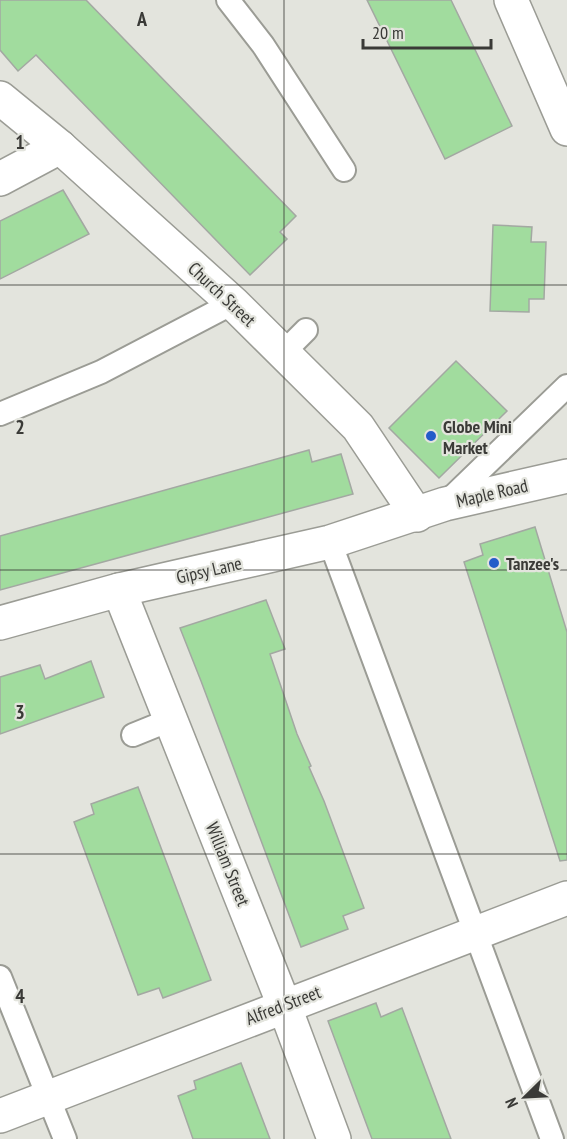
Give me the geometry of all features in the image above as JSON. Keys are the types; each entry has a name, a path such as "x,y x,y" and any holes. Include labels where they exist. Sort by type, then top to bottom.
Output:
{"street":[{"path":"511,0 567,129"},
{"name":"Church Street","path":"0,98 60,147 233,303 294,341 358,427 431,510"},
{"path":"0,179 60,147"},
{"name":"Maple Road","path":"431,510 567,476"},
{"name":"Gipsy Lane","path":"0,623 119,590 330,542 431,510"},
{"name":"William Street","path":"119,590 284,1005 334,1139"},
{"name":"Alfred Street","path":"0,1116 567,898"}],"lane":[{"path":"228,0 263,45 344,170"},
{"path":"0,414 101,372 233,303"},
{"path":"431,510 567,386"},
{"path":"330,542 552,1139"},
{"path":"133,735 170,720"},
{"path":"0,977 65,1139"}],"building":[{"path":"0,0 86,0 296,216 280,232 287,239 250,275 36,55 18,71 0,50"},
{"path":"367,0 451,0 512,126 445,159"},
{"path":"63,190 89,234 0,279 0,221"},
{"path":"493,225 532,227 531,242 546,242 544,299 529,299 529,312 490,311"},
{"path":"456,361 507,411 439,478 389,428"},
{"path":"309,450 312,462 341,454 353,494 0,590 0,536"},
{"path":"535,527 567,632 567,860 560,861 464,562 483,555 480,544"},
{"path":"266,600 285,649 270,654 297,734 311,766 309,767 364,908 343,916 348,929 301,947 180,628"},
{"path":"91,661 104,697 0,734 0,677 40,665 45,679"},
{"path":"138,787 211,980 163,998 159,988 138,995 74,822 94,814 91,804"},
{"path":"376,1003 381,1017 402,1008 451,1139 372,1139 328,1021"},
{"path":"241,1063 270,1139 193,1139 178,1096 196,1089 194,1081"}],"place":[{"name":"Globe Mini Market","path":"431,436"},
{"name":"Tanzee's","path":"494,563"}]}
